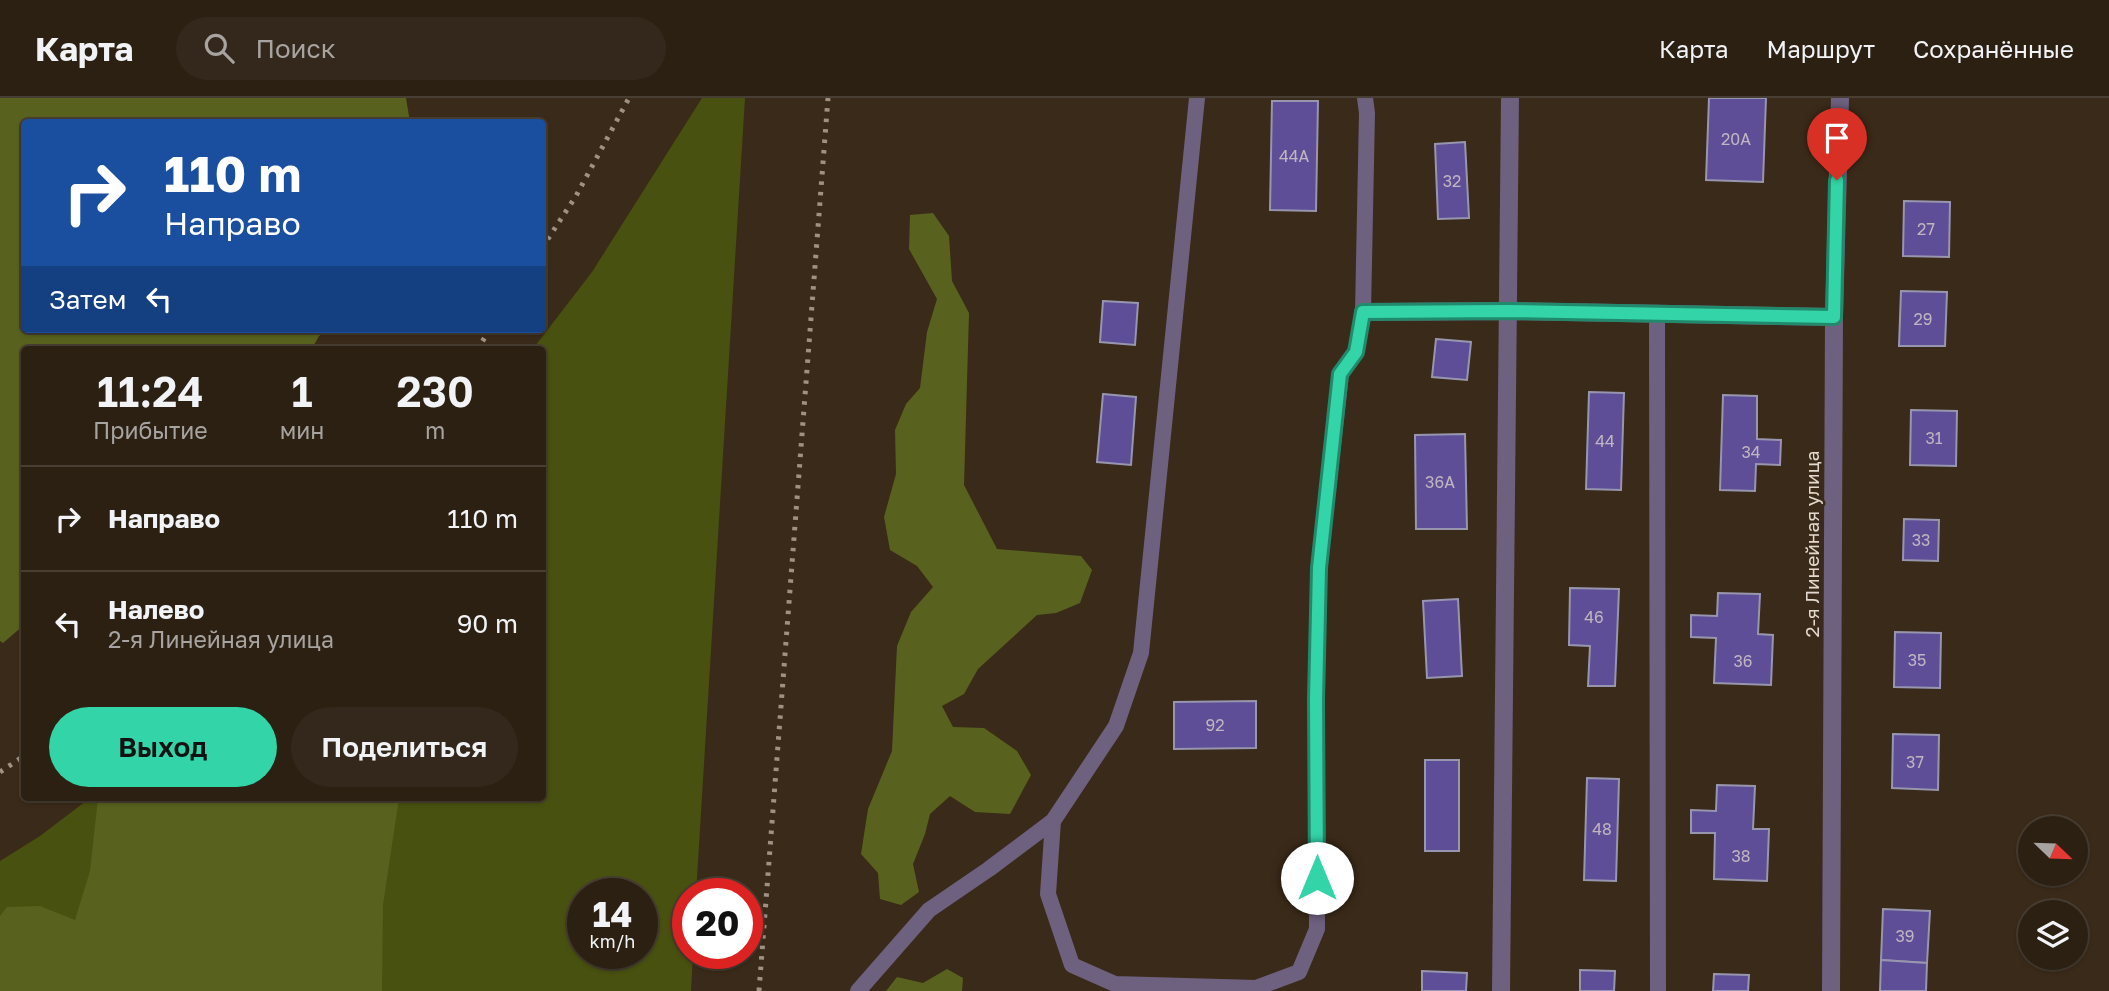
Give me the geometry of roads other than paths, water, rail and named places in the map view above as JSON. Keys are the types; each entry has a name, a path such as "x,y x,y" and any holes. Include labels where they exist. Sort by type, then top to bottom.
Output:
{"street":[{"path":"1501,991 1510,98"},
{"name":"2-я Линейная улица","path":"1831,991 1834,317 1840,98"},
{"path":"1363,312 1508,311 1834,317"}],"lane":[{"path":"858,991 929,911 1053,821 1116,726 1141,653 1197,98"},
{"path":"1053,821 1048,894 1072,965 1115,984 1256,988 1299,972 1317,929 1316,699 1319,568 1340,374 1356,352 1363,312 1367,113 1365,98"},
{"path":"1657,314 1658,991"}],"railway":[{"path":"546,242 576,196 629,98"},
{"path":"759,991 828,98"},
{"path":"479,346 488,333"},
{"path":"0,772 21,758"}]}
